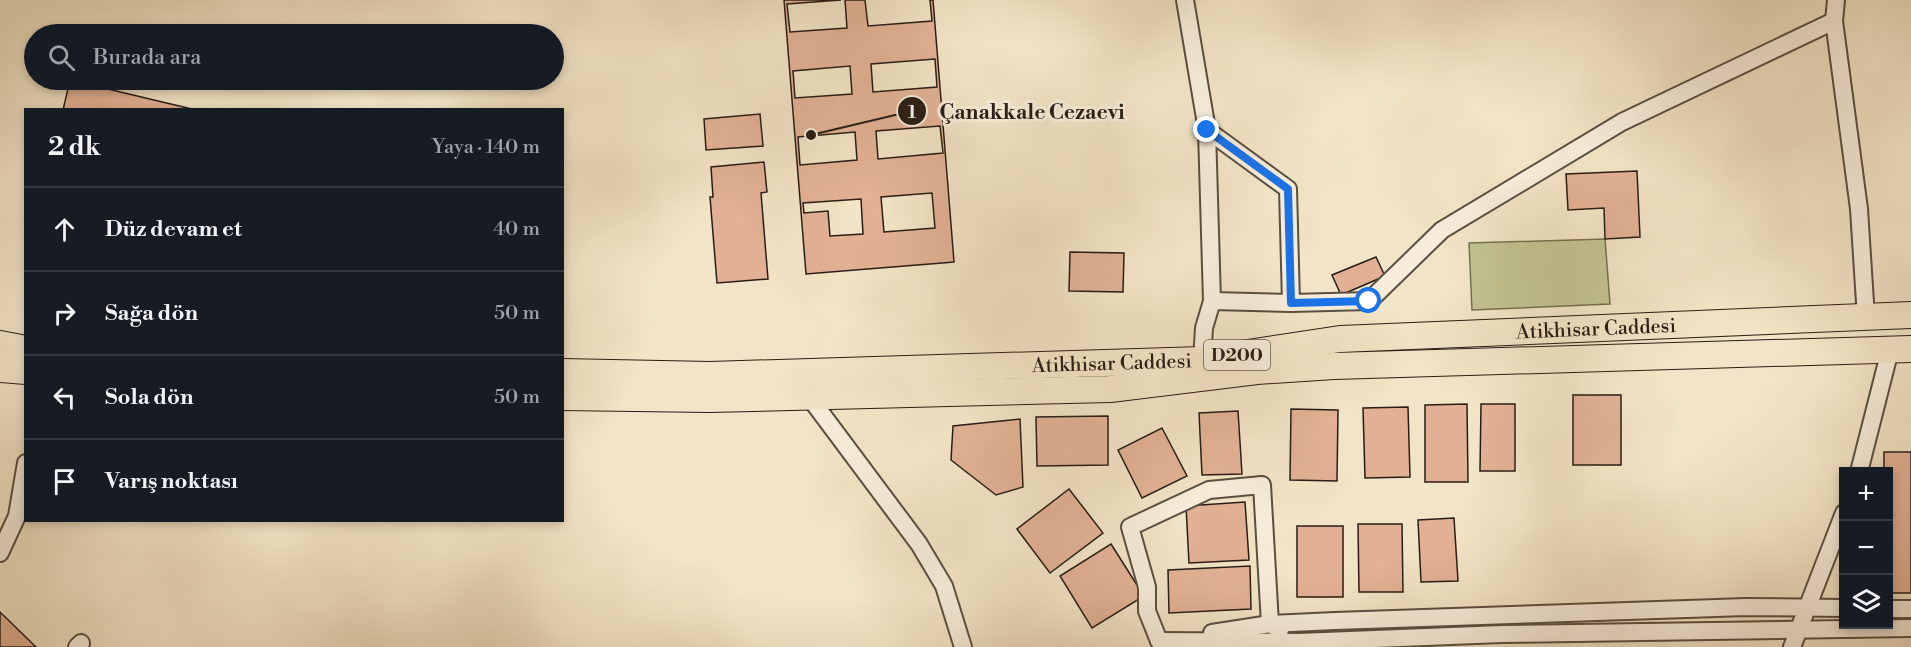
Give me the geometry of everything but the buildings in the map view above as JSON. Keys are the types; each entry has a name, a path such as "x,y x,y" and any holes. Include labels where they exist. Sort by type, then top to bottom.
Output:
{"highway":[{"name":"Atikhisar Caddesi","path":"564,398 810,398 1202,360 1340,339 1911,315"},
{"path":"0,344 24,349"},
{"name":"Atikhisar Caddesi","path":"564,372 1014,379 1110,389 1257,371 1334,366 1900,350"},
{"path":"0,369 24,371"}],"street":[{"path":"1185,0 1207,130 1212,301 1204,328 1202,360"},
{"path":"1836,0 1834,21 1859,209 1866,318"},
{"path":"1212,301 1291,303 1369,301 1442,230 1622,122 1834,21"},
{"path":"1207,130 1288,189 1291,303"},
{"path":"1860,467 1900,350"},
{"path":"810,398 919,544 944,586 963,647"},
{"path":"0,552 17,516 24,475"},
{"path":"1155,644 1147,611 1147,587 1131,526 1209,490 1262,485 1270,624"},
{"path":"1792,647 1841,521"},
{"path":"1155,644 1270,624 1746,607 1839,609"},
{"path":"1893,609 1911,609"},
{"path":"1502,640 1506,615"},
{"path":"1270,624 1299,644"},
{"path":"1155,644 1502,640 1798,628 1911,628"}],"green space":[{"path":"1605,239 1610,304 1472,310 1469,243"}],"place":[{"name":"Çanakkale Cezaevi","path":"811,135"}],"route":[{"path":"1207,130 1288,189 1291,303 1369,301"}]}
